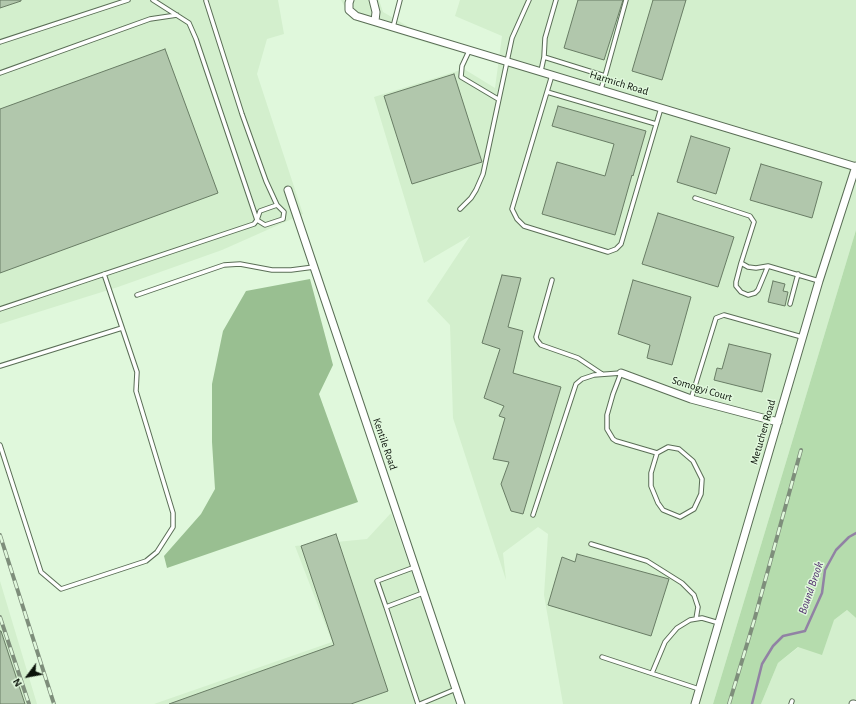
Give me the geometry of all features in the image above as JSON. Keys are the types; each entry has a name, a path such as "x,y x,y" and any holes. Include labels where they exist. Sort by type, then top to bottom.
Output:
{"street":[{"path":"373,0 376,12 375,21"},
{"name":"Harmich Road","path":"349,1 349,10 356,16 856,166"},
{"name":"Metuchen Road","path":"695,704 819,281 856,166"},
{"name":"Kentile Road","path":"288,190 461,704"},
{"name":"Somogyi Court","path":"621,373 691,399 778,422"}],"lane":[{"path":"0,42 128,0"},
{"path":"153,0 189,23 196,39 257,220 266,225 282,219 284,212"},
{"path":"393,26 400,0"},
{"path":"460,209 471,198 483,174 512,38 529,0"},
{"path":"541,71 544,57 545,38 556,0"},
{"path":"601,89 626,0"},
{"path":"206,2 242,114 266,181 277,204 284,212"},
{"path":"0,73 150,19 177,15"},
{"path":"470,50 462,66 461,77 498,99"},
{"path":"544,57 605,76"},
{"path":"552,75 512,209 517,219 524,226 608,252 616,249 621,244 662,107"},
{"path":"547,92 656,124"},
{"path":"695,198 750,216 754,222 736,282 736,286 741,292 748,295 755,293 758,290 768,266"},
{"path":"0,309 254,224 260,211 277,204"},
{"path":"284,212 294,208"},
{"path":"741,263 748,267 756,268 768,266 819,281"},
{"path":"137,295 224,265 240,264 272,270 291,270 314,267"},
{"path":"0,445 41,572 61,589 146,561 157,552 173,527 173,513 136,391 137,372 104,274"},
{"path":"790,304 798,274"},
{"path":"552,280 536,337 537,340 541,345 578,358 603,375"},
{"path":"691,399 716,318 724,315 803,337"},
{"path":"0,366 122,328"},
{"path":"534,515 576,384 582,379 594,375 621,373 607,414 607,429 613,439 657,453 668,447 679,449 693,460 702,479 701,494 694,509 680,517 663,510 658,503 651,486 651,473 657,453"},
{"path":"591,544 647,561 682,583 694,595 698,607 696,619"},
{"path":"415,567 377,581 419,704 456,689"},
{"path":"386,607 424,593"},
{"path":"652,674 665,642 677,628 690,620 702,618 719,623"},
{"path":"602,657 699,689"}],"shaded area":[{"path":"0,0 278,0 284,34 267,39 257,74 303,214 222,250 118,287 0,324"},
{"path":"341,0 379,0 383,12 447,49 351,19"},
{"path":"460,0 856,0 856,230 713,704 563,704 544,595 548,534 538,527 503,553 506,580 453,418 450,325 427,301 470,236 424,263 374,97 464,69 495,88 502,36 455,16"},
{"path":"856,230 856,618 847,610 834,620 822,655 798,647 778,663 761,704 713,704"},
{"path":"310,279 333,365 319,394 358,502 167,568 164,556 201,514 215,489 212,442 212,384 223,331 246,291"},
{"path":"391,513 458,704 154,704 332,642 295,546 367,539"},
{"path":"0,581 37,704 0,704"},
{"path":"847,610 856,618 856,704 761,704 778,663"}],"building":[{"path":"0,0 21,0 21,1 0,8"},
{"path":"578,0 623,0 604,60 564,48"},
{"path":"653,0 686,0 662,80 632,71"},
{"path":"165,49 218,193 0,273 0,109"},
{"path":"454,74 482,162 412,184 384,96"},
{"path":"558,106 646,131 615,235 542,214 557,162 605,176 614,144 552,126"},
{"path":"691,136 730,148 716,194 677,182"},
{"path":"761,164 822,182 812,218 750,200"},
{"path":"658,213 734,237 718,287 642,264"},
{"path":"502,275 521,278 508,327 523,331 513,373 561,387 523,514 511,511 501,484 509,462 493,459 505,418 499,416 504,406 484,398 500,349 482,343"},
{"path":"633,280 691,297 672,365 647,358 650,345 618,334"},
{"path":"773,281 785,284 783,291 788,292 785,306 768,302"},
{"path":"729,344 771,354 762,392 714,380 717,368 722,369"},
{"path":"336,534 388,691 351,704 169,704 334,645 301,546"},
{"path":"577,554 669,579 651,636 548,605 562,557 575,562"},
{"path":"1,631 25,704 0,704"}],"waterway":[{"name":"Bound Brook","path":"752,704 762,664 773,646 783,636 805,631 822,593 825,570 836,550 849,537 856,533"}],"railway":[{"path":"729,704 754,621 801,450"},
{"path":"0,535 54,704"},
{"path":"0,617 29,704"}]}
